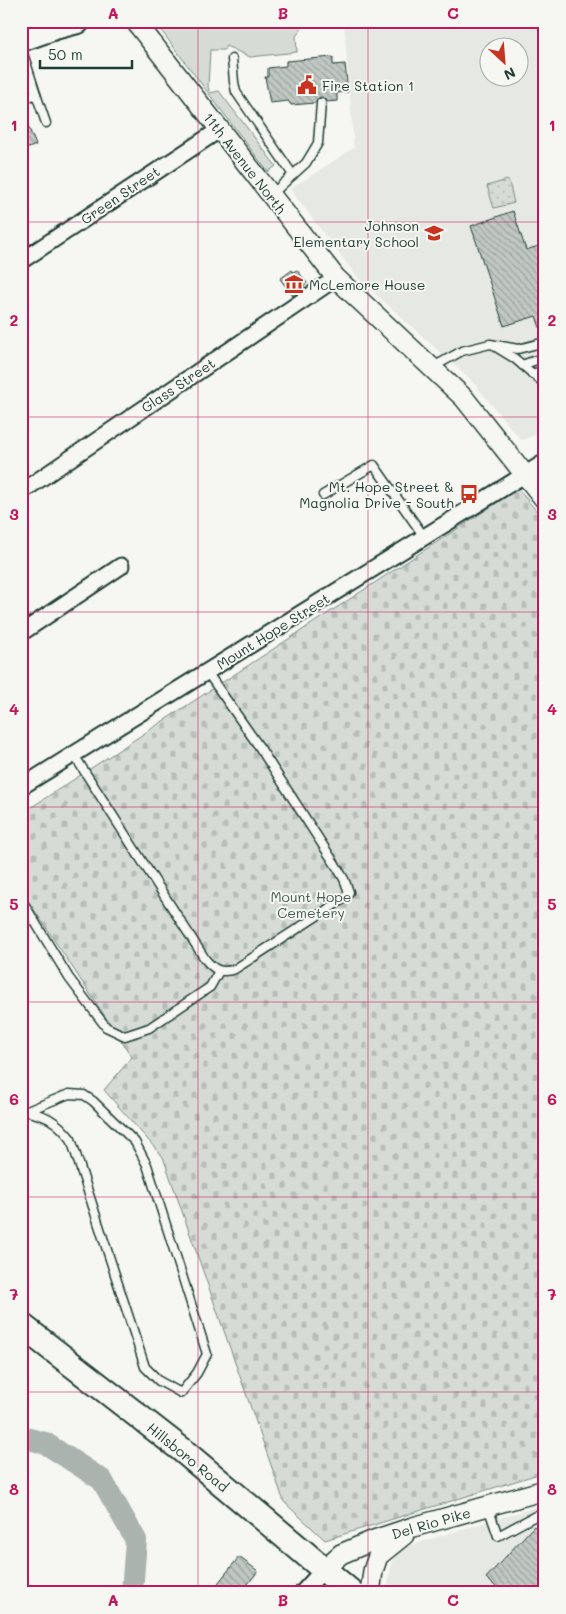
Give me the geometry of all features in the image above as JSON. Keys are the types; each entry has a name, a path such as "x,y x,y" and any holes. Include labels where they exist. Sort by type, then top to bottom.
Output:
{"main road":[{"path":"21,39 54,27 78,21"},
{"name":"Hillsboro Road","path":"21,1325 182,1450 352,1593"}],"street":[{"name":"11th Avenue North","path":"135,21 336,278 464,398 545,500"},
{"name":"Green Street","path":"23,255 219,130"},
{"name":"Glass Street","path":"21,492 336,278"},
{"name":"Mount Hope Street","path":"21,787 545,462"},
{"path":"21,633 121,566"},
{"name":"Del Rio Pike","path":"324,1569 341,1554 374,1540 413,1527 545,1490"},
{"path":"370,1593 373,1571 378,1556 413,1527"},
{"path":"302,1593 324,1569"}],"lane":[{"path":"21,46 24,66 46,123"},
{"path":"232,59 236,92 293,175"},
{"path":"21,100 36,94"},
{"path":"270,195 306,163 318,143 320,103"},
{"path":"431,368 462,351 490,344 518,349 545,342"},
{"path":"490,344 514,358 545,384"},
{"path":"522,365 545,357"},
{"path":"532,374 545,370"},
{"path":"323,495 374,465 425,538"},
{"path":"74,755 205,959 212,968 219,971 227,972 235,969 345,898 349,892 331,857 260,748 207,672"},
{"path":"21,899 69,978 106,1027 124,1036 149,1028 210,987 219,971"},
{"path":"69,1094 84,1095 98,1105 135,1142 146,1165 207,1354 197,1373 181,1393 159,1381 145,1367 70,1139 54,1121 38,1113 24,1111 69,1094"},
{"path":"488,1507 498,1536 539,1514"}],"shaded area":[{"name":"Johnson Elementary School","path":"344,21 545,21 545,432 521,440 473,382 358,278 290,189 354,148"},
{"path":"545,1504 545,1593 386,1593 395,1550"}],"green space":[{"path":"174,21 303,21 301,30 296,36 297,52 250,57 226,46 224,50 210,50 208,87 210,93 219,91 276,166 268,172 163,33 162,30"},
{"path":"507,180 514,203 494,208 487,186"},
{"name":"Mount Hope Cemetery","path":"518,489 545,521 545,1472 325,1540 284,1502 163,1157 104,1090 132,1057 21,890 21,814"}],"building":[{"name":"Fire Station 1","path":"333,57 333,65 345,64 348,92 337,93 337,101 326,102 321,97 315,103 291,105 288,101 270,103 265,77 268,77 268,68 286,66 286,61"},
{"path":"21,109 36,145 21,151"},
{"path":"513,211 526,250 545,244 545,335 543,336 536,316 504,326 471,226"},
{"name":"McLemore House","path":"292,270 293,272 297,270 307,283 304,285 305,287 293,296 280,279"},
{"path":"534,1526 545,1536 545,1593 503,1593 486,1578"},
{"path":"239,1557 258,1571 241,1593 210,1593"}],"waterway":[{"path":"21,1437 45,1443 102,1480 136,1540 132,1593"}],"place":[{"name":"Fire Station 1","path":"307,85"},
{"name":"Johnson Elementary School","path":"434,233"},
{"name":"McLemore House","path":"294,284"},
{"name":"Mt. Hope Street & Magnolia Drive - South","path":"469,494"}]}
